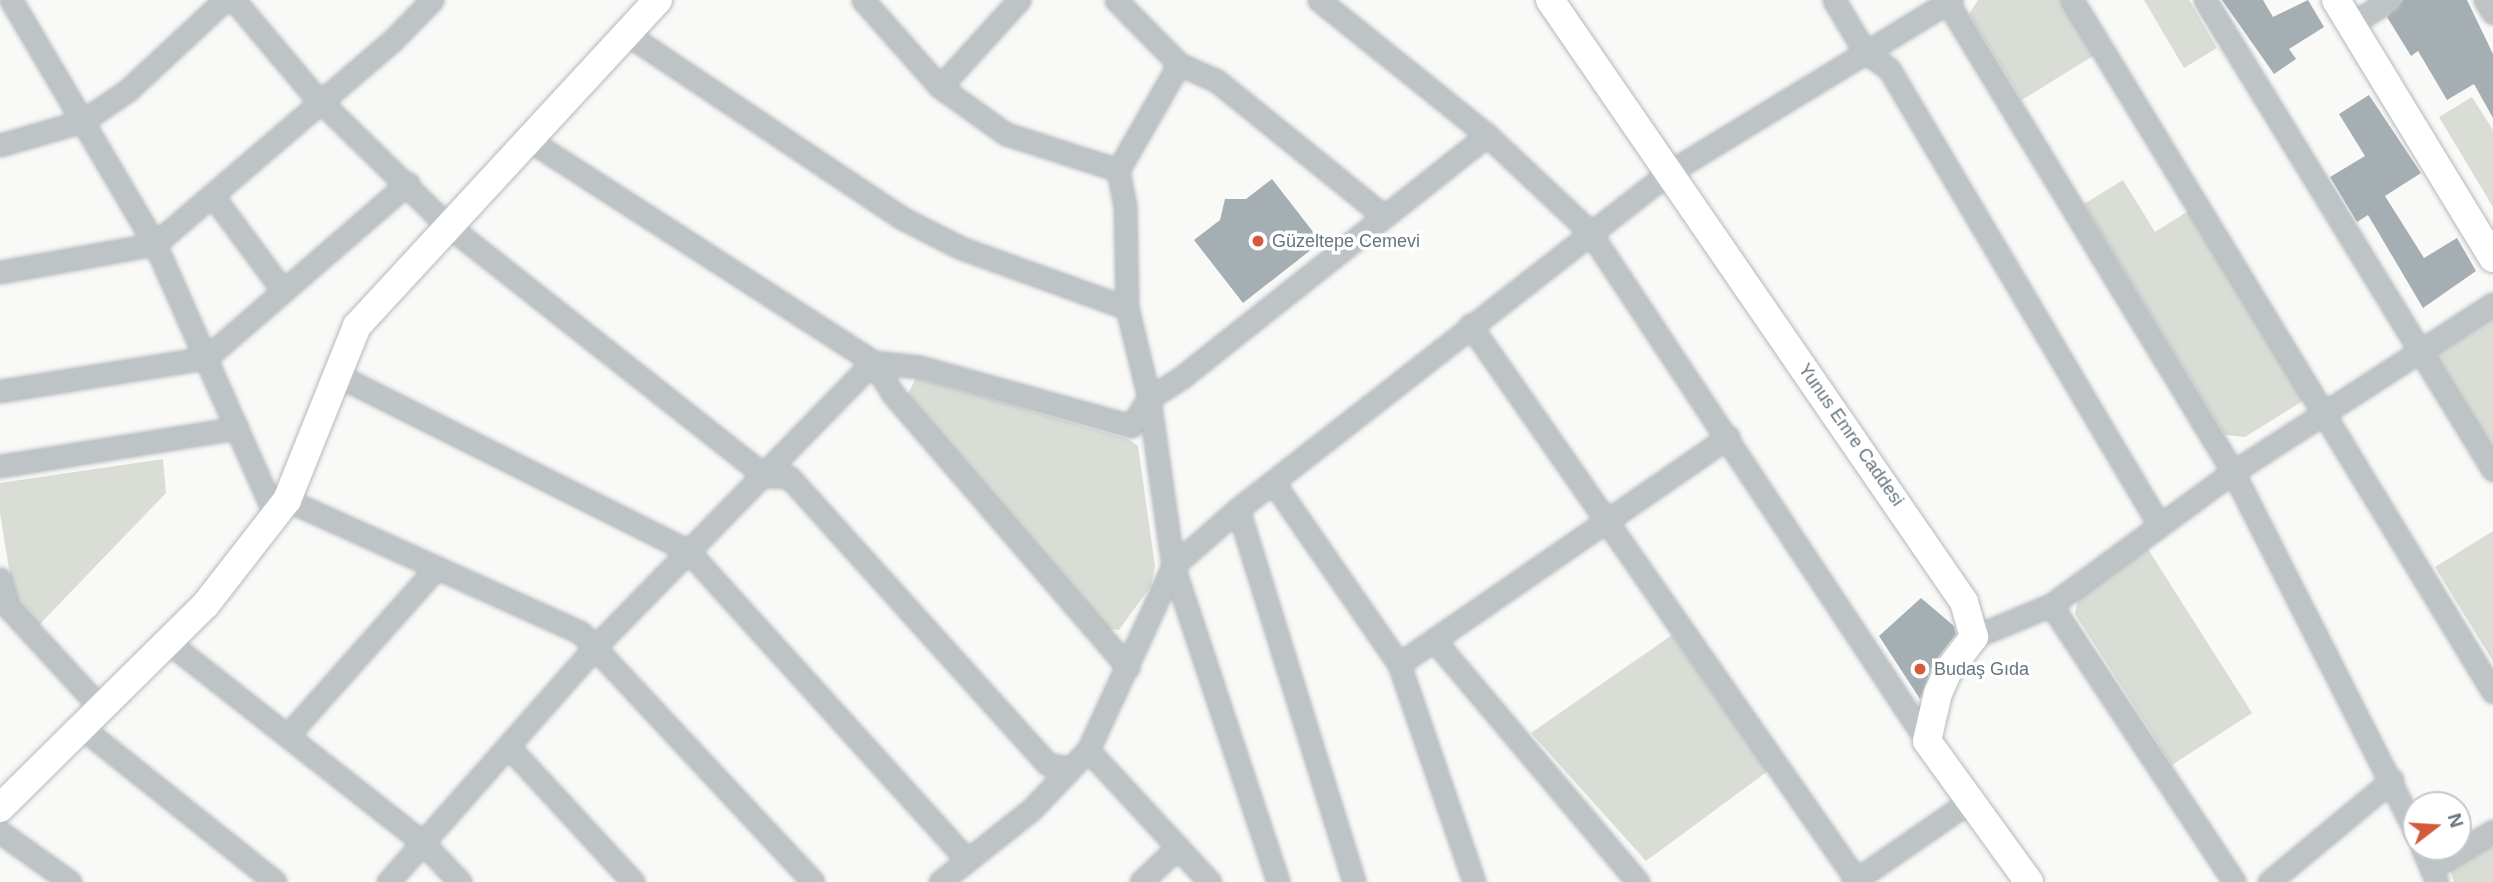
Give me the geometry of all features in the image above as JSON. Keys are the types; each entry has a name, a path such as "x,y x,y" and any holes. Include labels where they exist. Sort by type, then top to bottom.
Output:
{"street":[{"path":"11,0 155,244 237,428 282,509 436,568 581,634 813,882"},
{"path":"0,145 83,121 128,90 225,0"},
{"path":"234,0 321,101 408,183 446,224 765,476 789,477 1047,764 1070,768"},
{"path":"0,272 155,244 321,101 432,0"},
{"path":"3,799 206,604 282,509 339,376 357,326 446,224 529,140 657,0"},
{"path":"863,0 940,87 1006,134 1118,170"},
{"path":"940,87 1019,0"},
{"path":"1116,0 1179,64 1217,81 1384,216"},
{"path":"1319,0 1487,135 1588,231 1728,437 1967,803 2029,882"},
{"name":"Yunus Emre Caddesi","path":"1550,0 1952,583 1971,619 1974,637"},
{"path":"1834,0 1865,52 1889,69 2158,523"},
{"path":"2072,0 2493,692"},
{"path":"2204,0 2493,470"},
{"path":"2336,0 2493,258"},
{"path":"2351,24 2390,0"},
{"path":"2485,0 2493,13"},
{"path":"940,882 1032,809 1088,750 1173,566 1238,509 1588,231 1668,173 1948,1 2233,472 2402,802"},
{"path":"626,34 900,216 961,248 1127,308"},
{"path":"1179,64 1118,170 1125,205 1127,308 1149,398 1173,566 1278,882"},
{"path":"873,362 920,367 1132,426 1149,398 1182,377 1487,135"},
{"path":"529,140 873,362 892,393 1128,667"},
{"path":"0,391 206,358 408,183"},
{"path":"212,195 283,291"},
{"path":"1927,741 1938,693 1974,637 2051,605 2158,523 2419,349 2493,304"},
{"path":"1470,325 1856,881 1967,803"},
{"path":"388,882 594,648 765,476 873,362"},
{"path":"339,376 688,551 966,859"},
{"path":"0,466 237,428"},
{"path":"1399,664 1728,437"},
{"path":"1273,482 1399,664 1474,882"},
{"path":"1238,509 1354,882"},
{"path":"288,736 436,568"},
{"path":"0,579 15,616 90,717 275,882"},
{"path":"2051,605 2234,882"},
{"path":"1434,640 1639,882"},
{"path":"168,642 424,843 460,882"},
{"path":"508,746 633,882"},
{"path":"1088,750 1210,882"},
{"path":"2269,882 2392,780"},
{"path":"2435,875 2493,831"},
{"path":"0,832 70,882"},
{"path":"1141,882 1178,847"}],"shaded area":[{"path":"1978,0 2063,0 2096,54 2022,100 1969,14"},
{"path":"2144,0 2189,0 2217,48 2184,68"},
{"path":"2472,97 2493,130 2493,207 2439,117"},
{"path":"2123,180 2155,232 2190,210 2306,399 2245,437 2225,435 2084,204"},
{"path":"2493,317 2493,456 2437,361 2438,349"},
{"path":"916,378 1128,439 1138,446 1155,566 1151,586 1119,630 1109,629 906,397"},
{"path":"163,459 166,493 38,626 14,600 0,513 0,483"},
{"path":"2493,531 2493,661 2435,567"},
{"path":"2148,549 2252,713 2172,765 2075,614 2078,597"},
{"path":"1672,635 1768,771 1646,861 1531,733"},
{"path":"2493,843 2493,882 2454,882 2450,870 2464,861 2472,861 2472,856"}],"building":[{"path":"2222,0 2263,0 2273,17 2308,0 2324,27 2289,49 2296,59 2274,74"},
{"path":"2403,0 2467,0 2493,54 2493,118 2474,84 2447,100 2418,51 2411,56 2387,17"},
{"path":"2369,95 2421,173 2385,196 2424,258 2457,238 2476,271 2423,308 2368,215 2357,222 2330,177 2365,156 2339,114"},
{"name":"Güzeltepe Cemevi","path":"1272,179 1321,242 1243,303 1194,240 1220,220 1225,199 1246,199"},
{"name":"Budaş Gıda","path":"1921,598 1954,626 1956,634 1933,664 1920,699 1879,636"}],"place":[{"name":"Güzeltepe Cemevi","path":"1258,241"},
{"name":"Budaş Gıda","path":"1920,669"}]}
